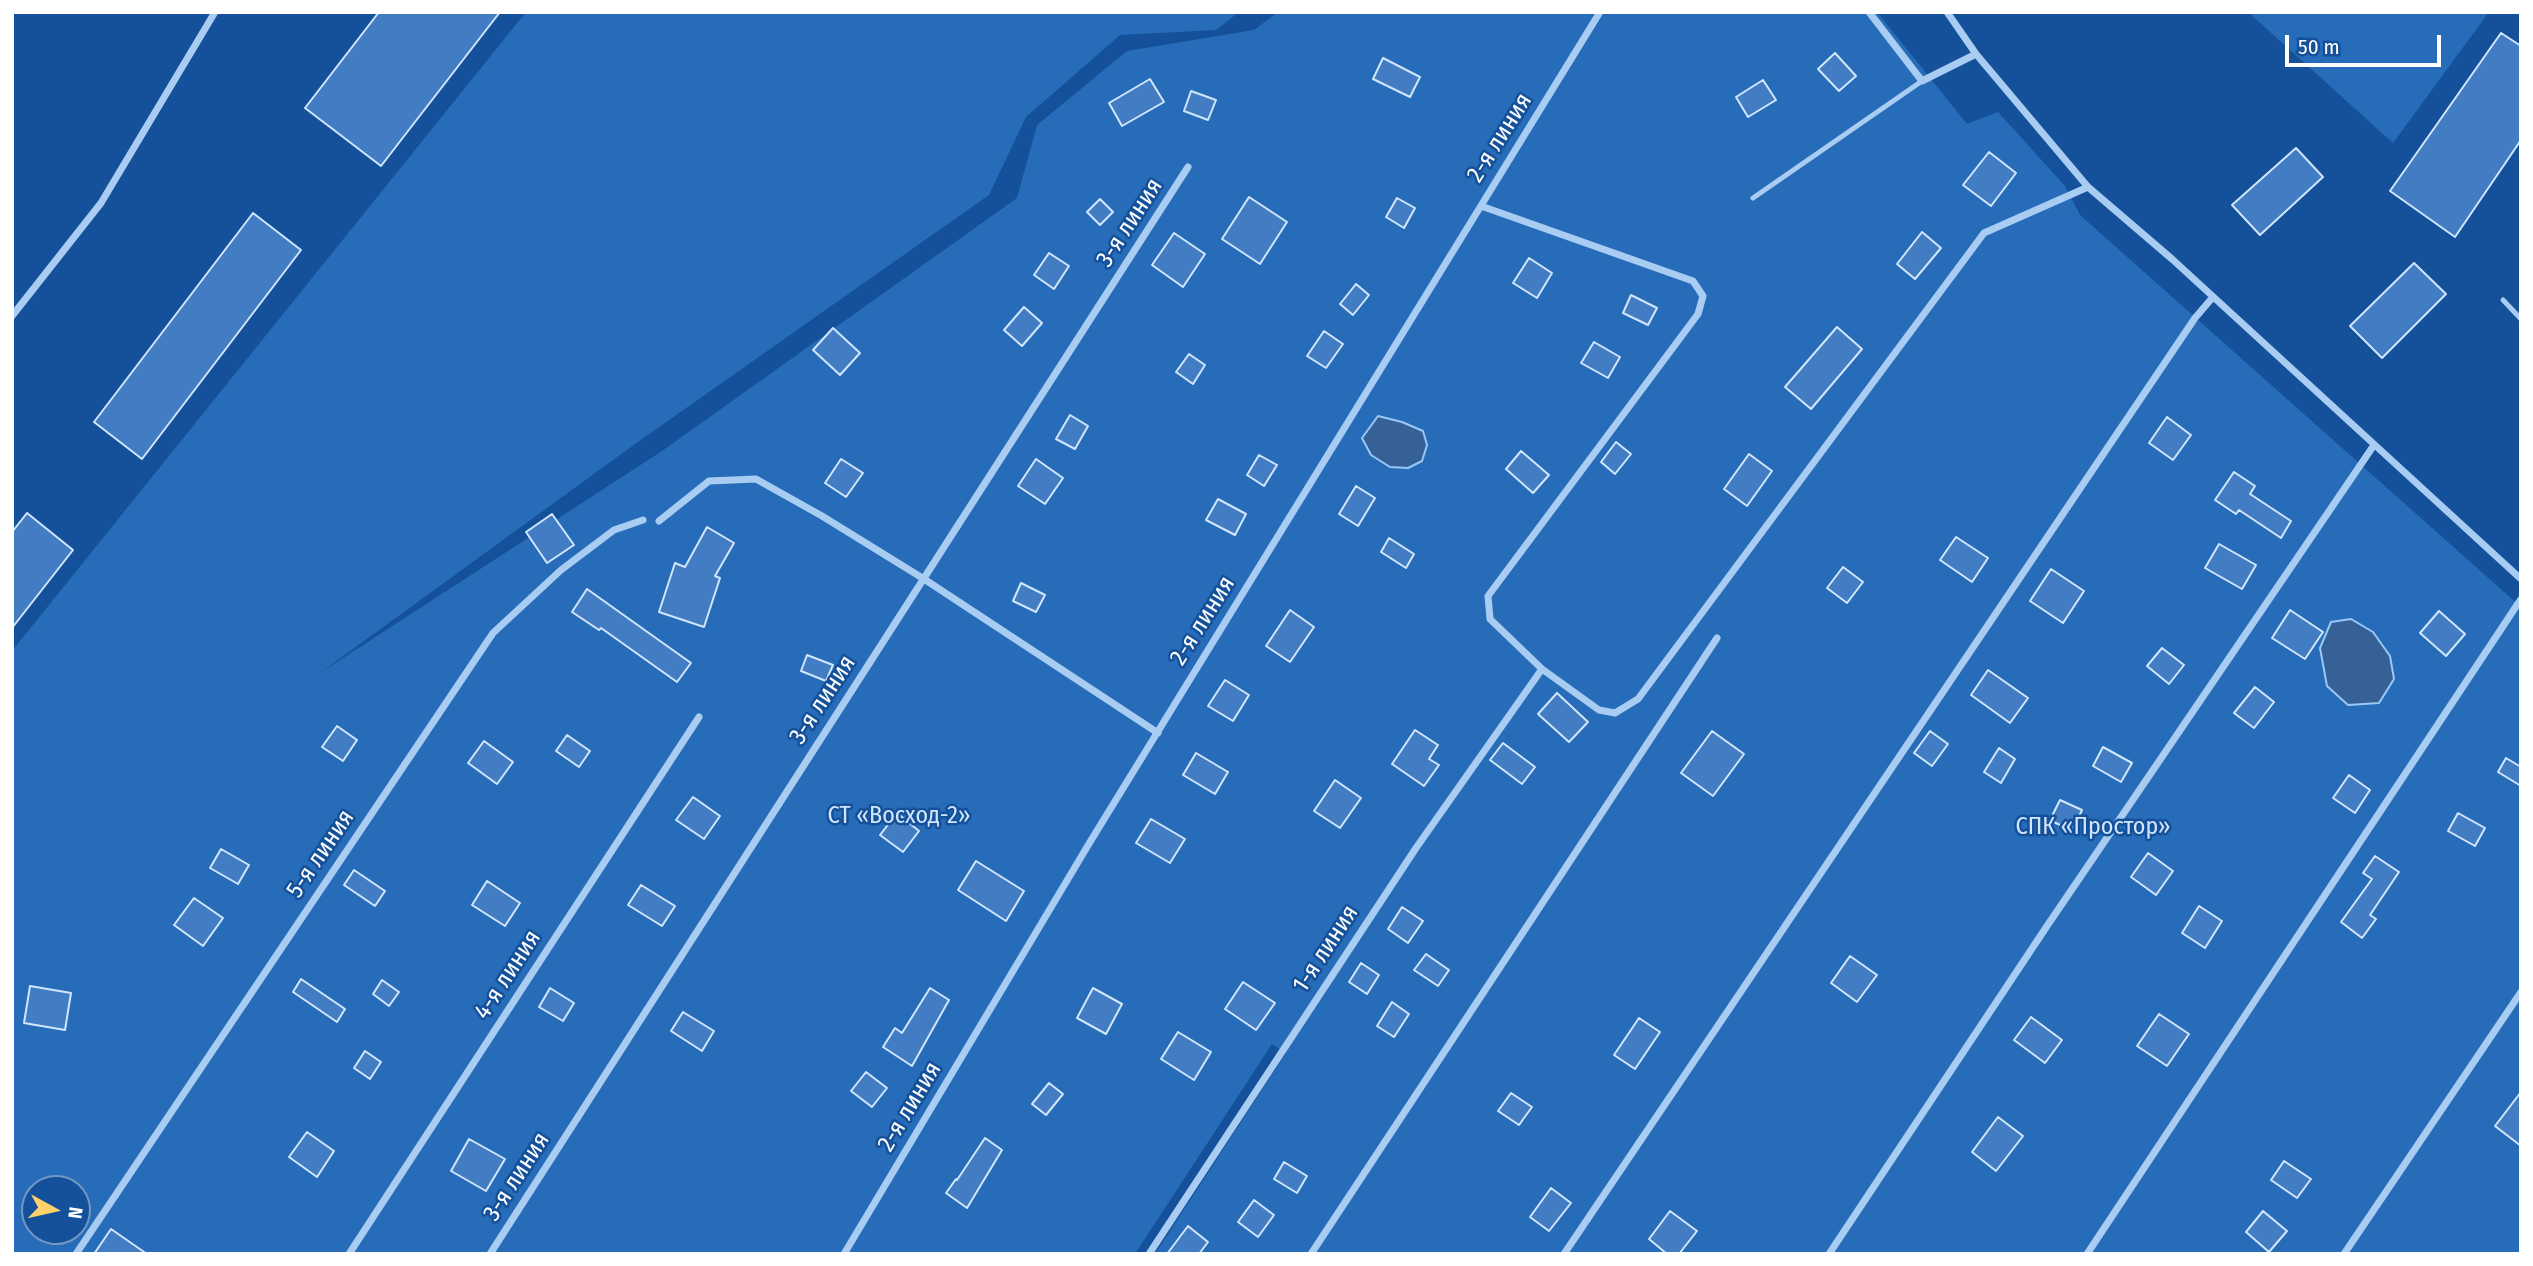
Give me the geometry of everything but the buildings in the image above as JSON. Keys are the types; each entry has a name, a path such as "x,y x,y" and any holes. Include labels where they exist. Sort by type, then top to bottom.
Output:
{"street":[{"path":"12,316 101,203 215,12"},
{"name":"2-я линия","path":"844,1254 1157,733 1600,12"},
{"path":"1869,12 1922,81 1976,54"},
{"path":"1947,12 1976,54 2088,187 2213,297 2521,579"},
{"name":"3-я линия","path":"491,1254 1188,167"},
{"path":"1481,206 1693,281 1703,296 1698,314 1488,596 1490,620 1542,669 1599,710 1615,713 1638,699 1984,233 2088,187"},
{"path":"1564,1254 2195,318 2213,297"},
{"path":"1829,1254 2047,926 2374,445"},
{"path":"659,521 709,481 756,479 924,579 1157,733"},
{"name":"5-я линия","path":"76,1254 493,632 561,570 603,538 614,530 643,520"},
{"path":"2087,1254 2521,599"},
{"path":"1311,1254 1717,638"},
{"name":"1-я линия","path":"1149,1254 1416,848 1542,669"},
{"name":"4-я линия","path":"349,1254 699,717"},
{"path":"2344,1254 2521,992"}],"lane":[{"path":"1754,198 1922,81"},
{"path":"2503,300 2521,319"}],"green space":[{"path":"526,12 1239,12 1216,30 1120,35 1026,117 989,195 635,444 320,673 662,451 1017,198 1037,125 1127,51 1254,30 1278,12 1877,12 1967,124 1998,112 2065,186 2080,215 2521,607 2521,1254 1155,1254 1286,1053 1272,1044 1135,1254 12,1254 12,651"},
{"path":"2248,12 2489,12 2393,143"}],"shaded area":[{"path":"1378,416 1423,431 1427,445 1422,461 1408,468 1390,467 1371,455 1362,438"},
{"path":"2351,619 2373,632 2390,656 2394,679 2379,703 2348,705 2327,686 2320,648 2331,622"}],"park label":[{"name":"СТ «Восход-2»","path":"899,816"},
{"name":"СПК «Простор»","path":"2093,827"}]}
